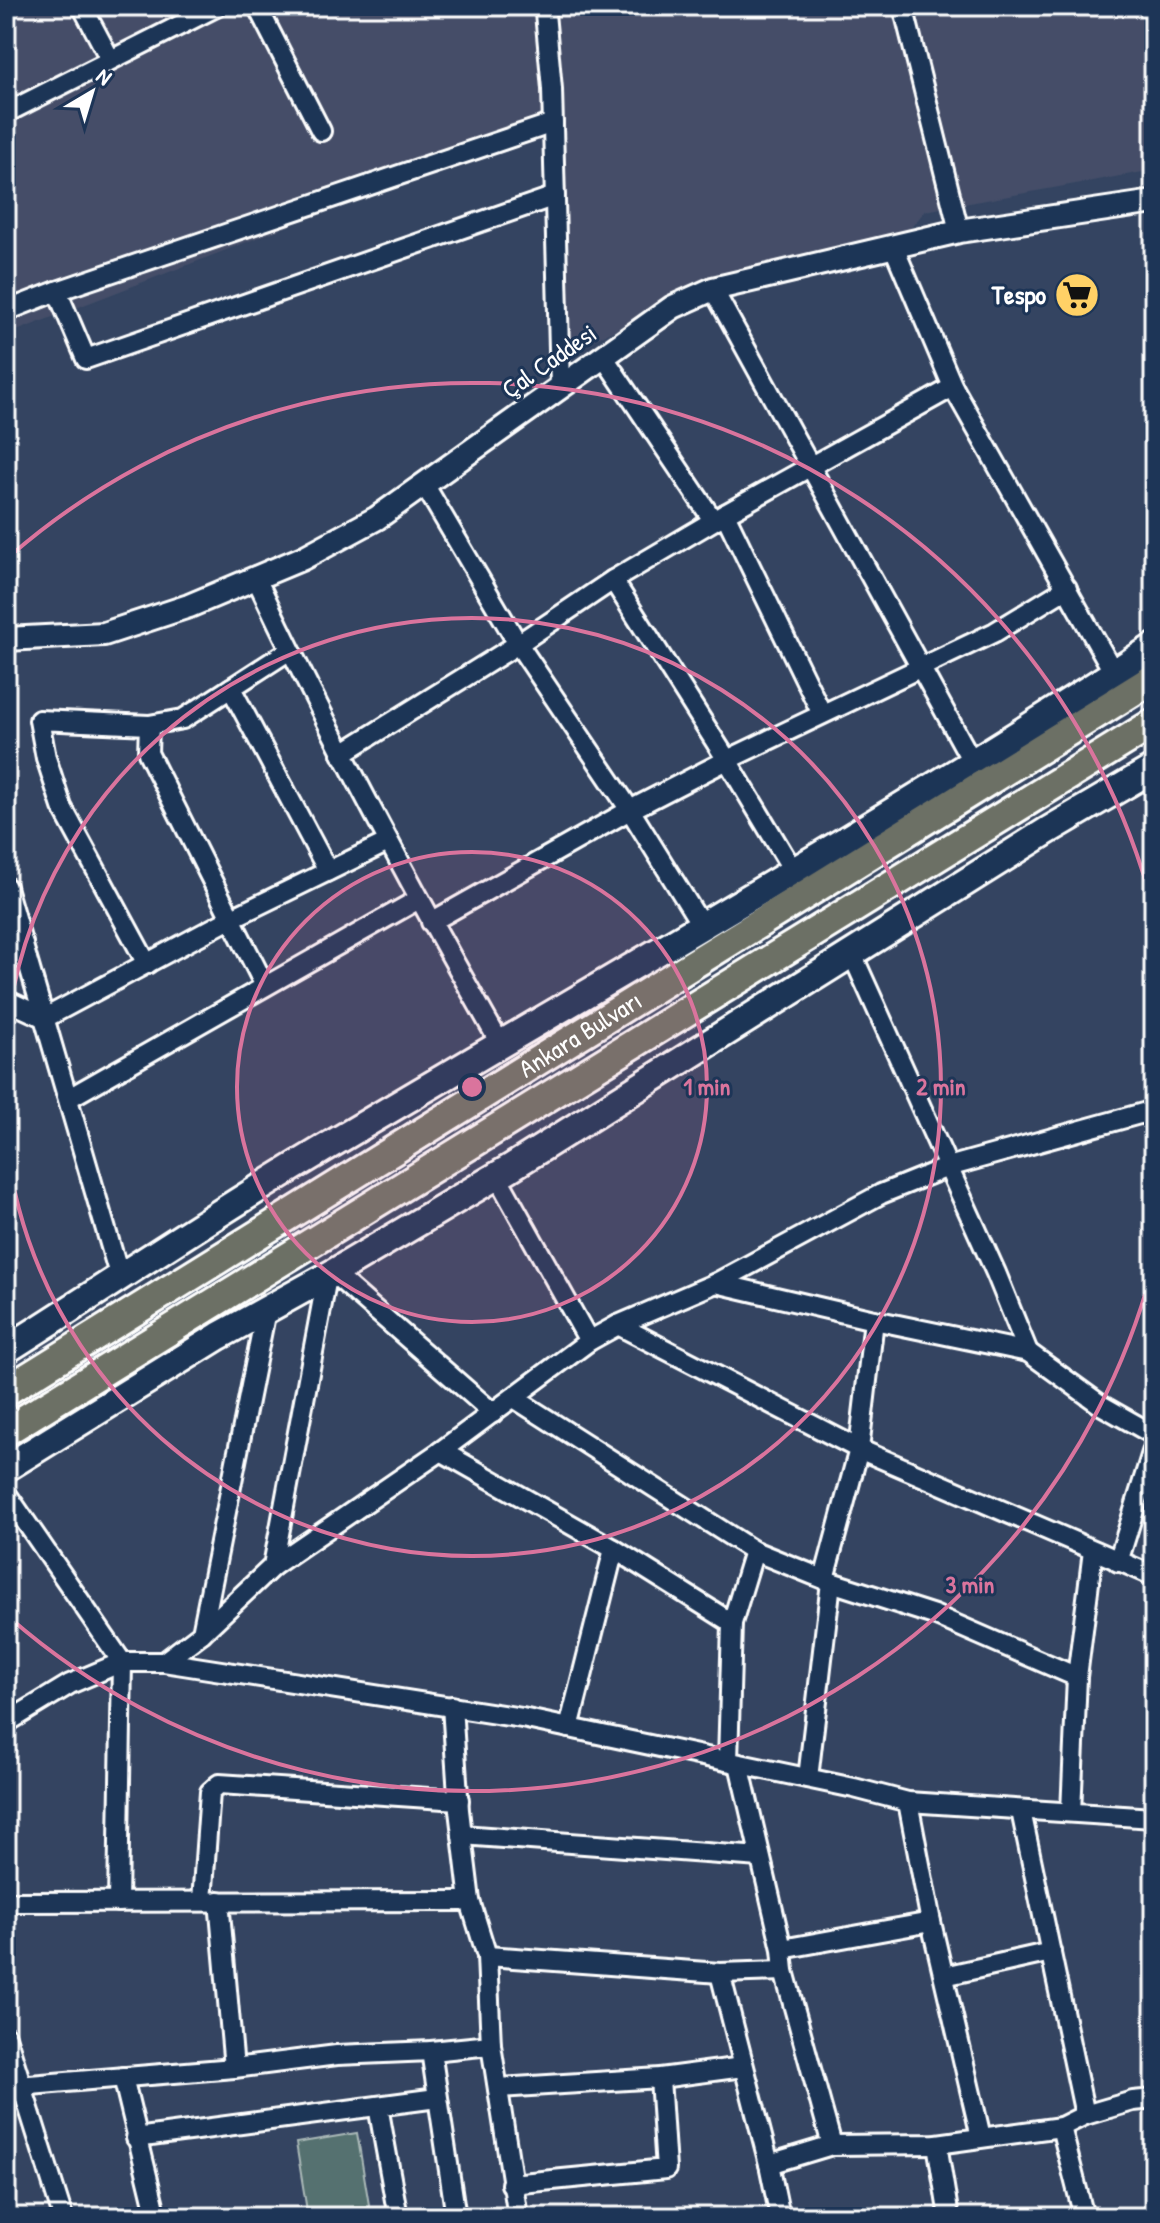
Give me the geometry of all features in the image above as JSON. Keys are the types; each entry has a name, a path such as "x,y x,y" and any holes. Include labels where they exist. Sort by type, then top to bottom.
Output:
{"main road":[{"path":"6,1350 311,1156 794,872 973,763 1154,647"},
{"name":"Ankara Bulvarı","path":"6,1391 1154,678"},
{"name":"Ankara Bulvarı","path":"6,1431 1154,723"},
{"path":"6,1468 266,1310 497,1176 1047,831 1154,768"}],"street":[{"path":"82,6 110,59"},
{"path":"6,113 218,6"},
{"path":"257,6 321,131"},
{"path":"903,6 959,231"},
{"path":"544,8 553,123 560,387"},
{"path":"6,311 553,123"},
{"path":"57,291 86,359 555,196"},
{"name":"Çal Caddesi","path":"6,639 104,634 189,606 303,558 377,518 673,307 713,289 959,231 1154,202"},
{"path":"894,248 953,387 1114,673"},
{"path":"713,289 973,763"},
{"path":"603,356 719,517 822,714"},
{"path":"341,754 518,644 613,580 719,517 953,387"},
{"path":"424,484 518,644 630,810 702,926"},
{"path":"256,578 341,754 501,1045"},
{"path":"613,580 794,872"},
{"path":"431,922 630,810 727,760 995,632 1067,588"},
{"path":"147,964 62,807 46,758 39,720 149,725 183,719 290,650"},
{"path":"231,688 328,871"},
{"path":"149,725 148,753 265,986"},
{"path":"45,1018 230,919 388,842"},
{"path":"6,887 120,1278"},
{"path":"69,1098 419,899"},
{"path":"6,967 23,943"},
{"path":"852,954 996,1273 1028,1352"},
{"path":"6,1000 45,1018"},
{"path":"164,1662 202,1633 273,1566 441,1451 589,1341 618,1325 716,1283 881,1194 948,1167 1154,1110"},
{"path":"497,1176 589,1341"},
{"path":"273,1566 330,1275 493,1413"},
{"path":"716,1283 1028,1352 1101,1405 1154,1435"},
{"path":"202,1633 266,1310"},
{"path":"808,1778 828,1581 859,1449 874,1320"},
{"path":"618,1325 859,1449 1154,1576"},
{"path":"514,1398 754,1551 828,1581 934,1615 1077,1677"},
{"path":"1118,1562 1154,1446"},
{"path":"441,1451 614,1549 732,1623"},
{"path":"6,1493 122,1662 118,1902"},
{"path":"569,1728 614,1549"},
{"path":"754,1551 732,1623 733,1762 760,1857 782,1949 784,1971 832,2145"},
{"path":"1071,1812 1077,1677 1093,1551"},
{"path":"6,1723 70,1684 122,1662 164,1662 452,1706 569,1728 908,1802 1154,1818"},
{"path":"452,1706 470,1901 487,1956 491,2045 518,2217"},
{"path":"234,2068 210,1901 210,1792 219,1784 459,1800"},
{"path":"908,1802 931,1922 981,2137"},
{"path":"1021,1811 1085,2115"},
{"path":"462,1835 760,1857"},
{"path":"6,1902 470,1901"},
{"path":"782,1949 931,1922"},
{"path":"944,1976 1051,1952"},
{"path":"487,1956 720,1973 784,1971"},
{"path":"720,1973 780,2217"},
{"path":"6,2036 14,2086 63,2217"},
{"path":"14,2086 234,2068 337,2055 491,2045"},
{"path":"431,2051 456,2217"},
{"path":"498,2088 660,2078 743,2067"},
{"path":"123,2077 157,2217"},
{"path":"511,2184 666,2169 660,2078"},
{"path":"136,2138 437,2098"},
{"path":"769,2164 832,2145 937,2144 1061,2127 1085,2115 1133,2101 1154,2099"},
{"path":"378,2106 398,2217"},
{"path":"1061,2127 1084,2217"},
{"path":"937,2144 949,2217"}],"shaded area":[{"path":"6,6 1154,6 1154,170 925,211 894,248 713,289 559,354 553,124 6,335"}],"green space":[{"path":"357,2133 371,2217 308,2217 296,2143"}],"place":[{"name":"Tespo","path":"1077,295"}]}
